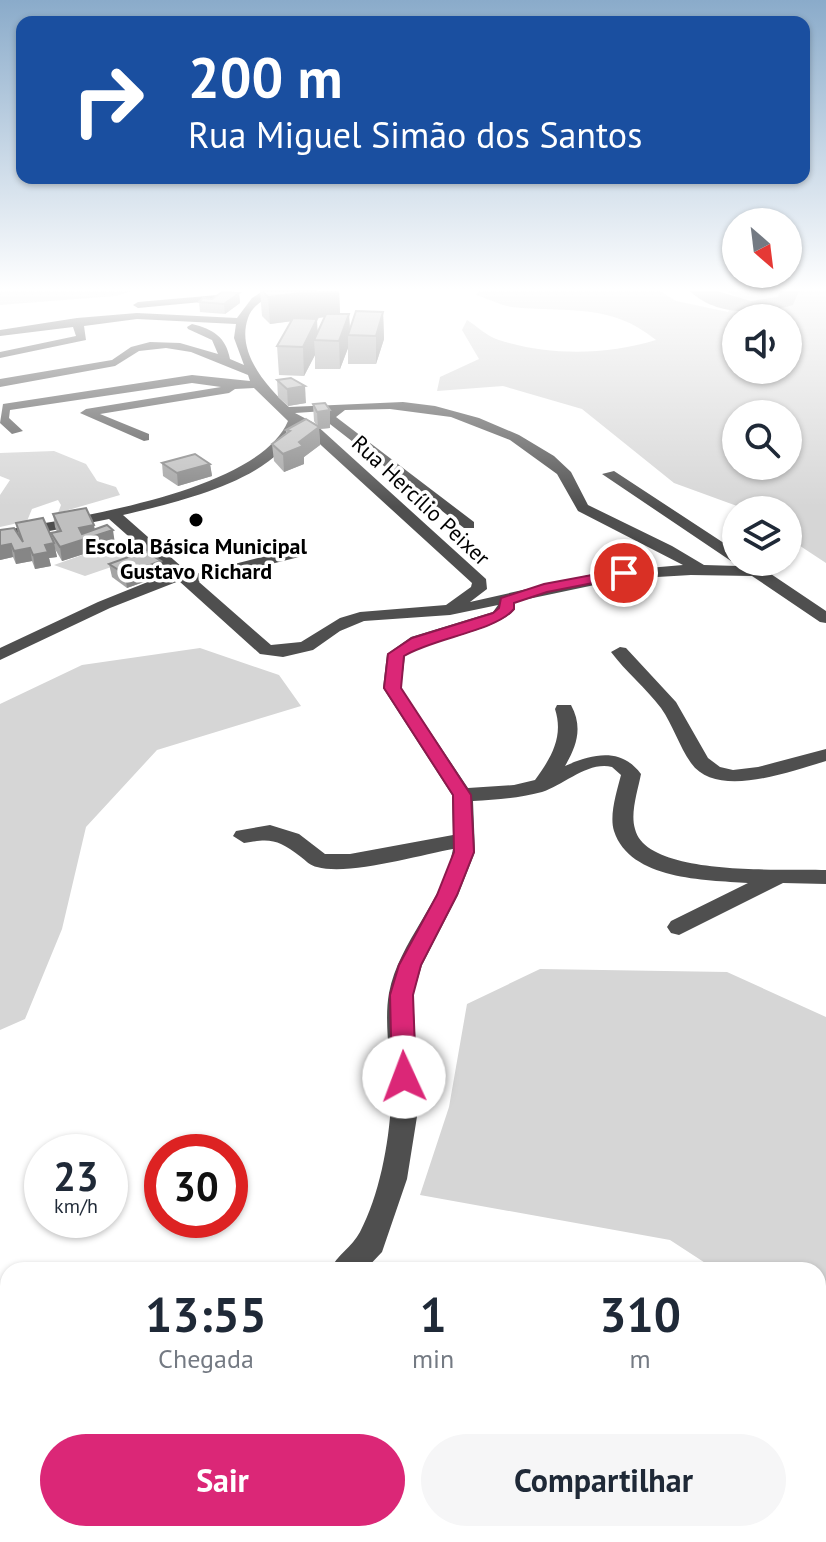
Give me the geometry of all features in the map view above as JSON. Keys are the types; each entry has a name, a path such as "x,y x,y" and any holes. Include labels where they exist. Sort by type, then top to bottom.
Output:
{"street":[{"path":"0,383 115,363"},
{"path":"227,363 254,378"},
{"path":"248,363 254,378 272,400 292,416 341,407 418,407 457,415 529,443 564,472 576,501 583,508 667,549 703,571"},
{"path":"87,413 241,386 254,378"},
{"path":"17,431 3,419 2,410 192,379 241,386"},
{"path":"62,398 87,413 144,437"},
{"path":"341,407 330,413 330,418 469,525"},
{"path":"0,536 113,514 205,486 251,467 285,441 292,416"},
{"name":"Rua Hercílio Peixer","path":"292,416 310,426 480,582 479,589 443,611"},
{"path":"609,474 722,549"},
{"path":"113,514 266,650 286,653 312,646 334,626 358,617 407,611 443,611 506,601 544,588 624,573 722,569"},
{"path":"0,655 104,605 186,577 298,553"},
{"path":"762,576 826,618"},
{"path":"352,1262 371,1242 393,1179 405,1104 401,995 410,965 447,895 464,852 462,795 392,688 392,670 396,654 407,647 417,641 499,616 507,609 506,601"},
{"path":"620,652 669,706 700,762 714,772 733,776 759,773 826,755"},
{"path":"542,785 566,747 570,722 564,709"},
{"path":"462,795 502,794 542,785 588,763 606,760 621,763 631,774 624,831 638,854 664,865 697,871 826,877"},
{"path":"244,836 270,832 291,839 320,861 350,861 464,840"},
{"path":"679,927 783,874"}],"shaded area":[{"path":"470,363 722,363 722,384 802,384 802,363 826,363 826,563 802,547 802,496 722,496 722,501 674,483 582,409 503,386 437,391 440,377"},
{"path":"54,451 86,464 97,481 116,487 120,495 58,513 61,505 58,500 32,509 27,521 0,527 0,495 10,480 0,476 0,453"},
{"path":"136,536 155,552 85,576 54,565"},
{"path":"200,648 279,675 301,706 157,750 86,827 62,929 25,1019 0,1030 0,704 82,665"},
{"path":"540,969 727,972 826,1017 826,1262 704,1262 670,1240 420,1195 449,1107 467,1004"}],"building":[{"path":"291,378 305,386 287,389 277,380"},
{"path":"325,403 330,410 317,412 313,404"},
{"path":"306,419 319,427 299,442 303,446 283,454 272,444 290,431 286,430"},
{"path":"195,454 210,464 177,473 162,463"},
{"path":"86,508 94,525 79,528 82,534 107,525 113,530 60,547 51,533 61,531 53,514"},
{"path":"43,518 54,543 45,545 48,552 33,555 30,548 14,551 11,544 0,546 0,530 14,528 23,542 16,523"},
{"path":"145,551 161,561 125,574 109,564"}],"place":[{"name":"Escola Básica Municipal Gustavo Richard","path":"196,520"}],"route":[{"path":"404,1077 401,995 410,965 447,895 464,852 462,795 392,688 396,654 417,641 499,616 507,609 506,601 544,588 624,573"}]}
